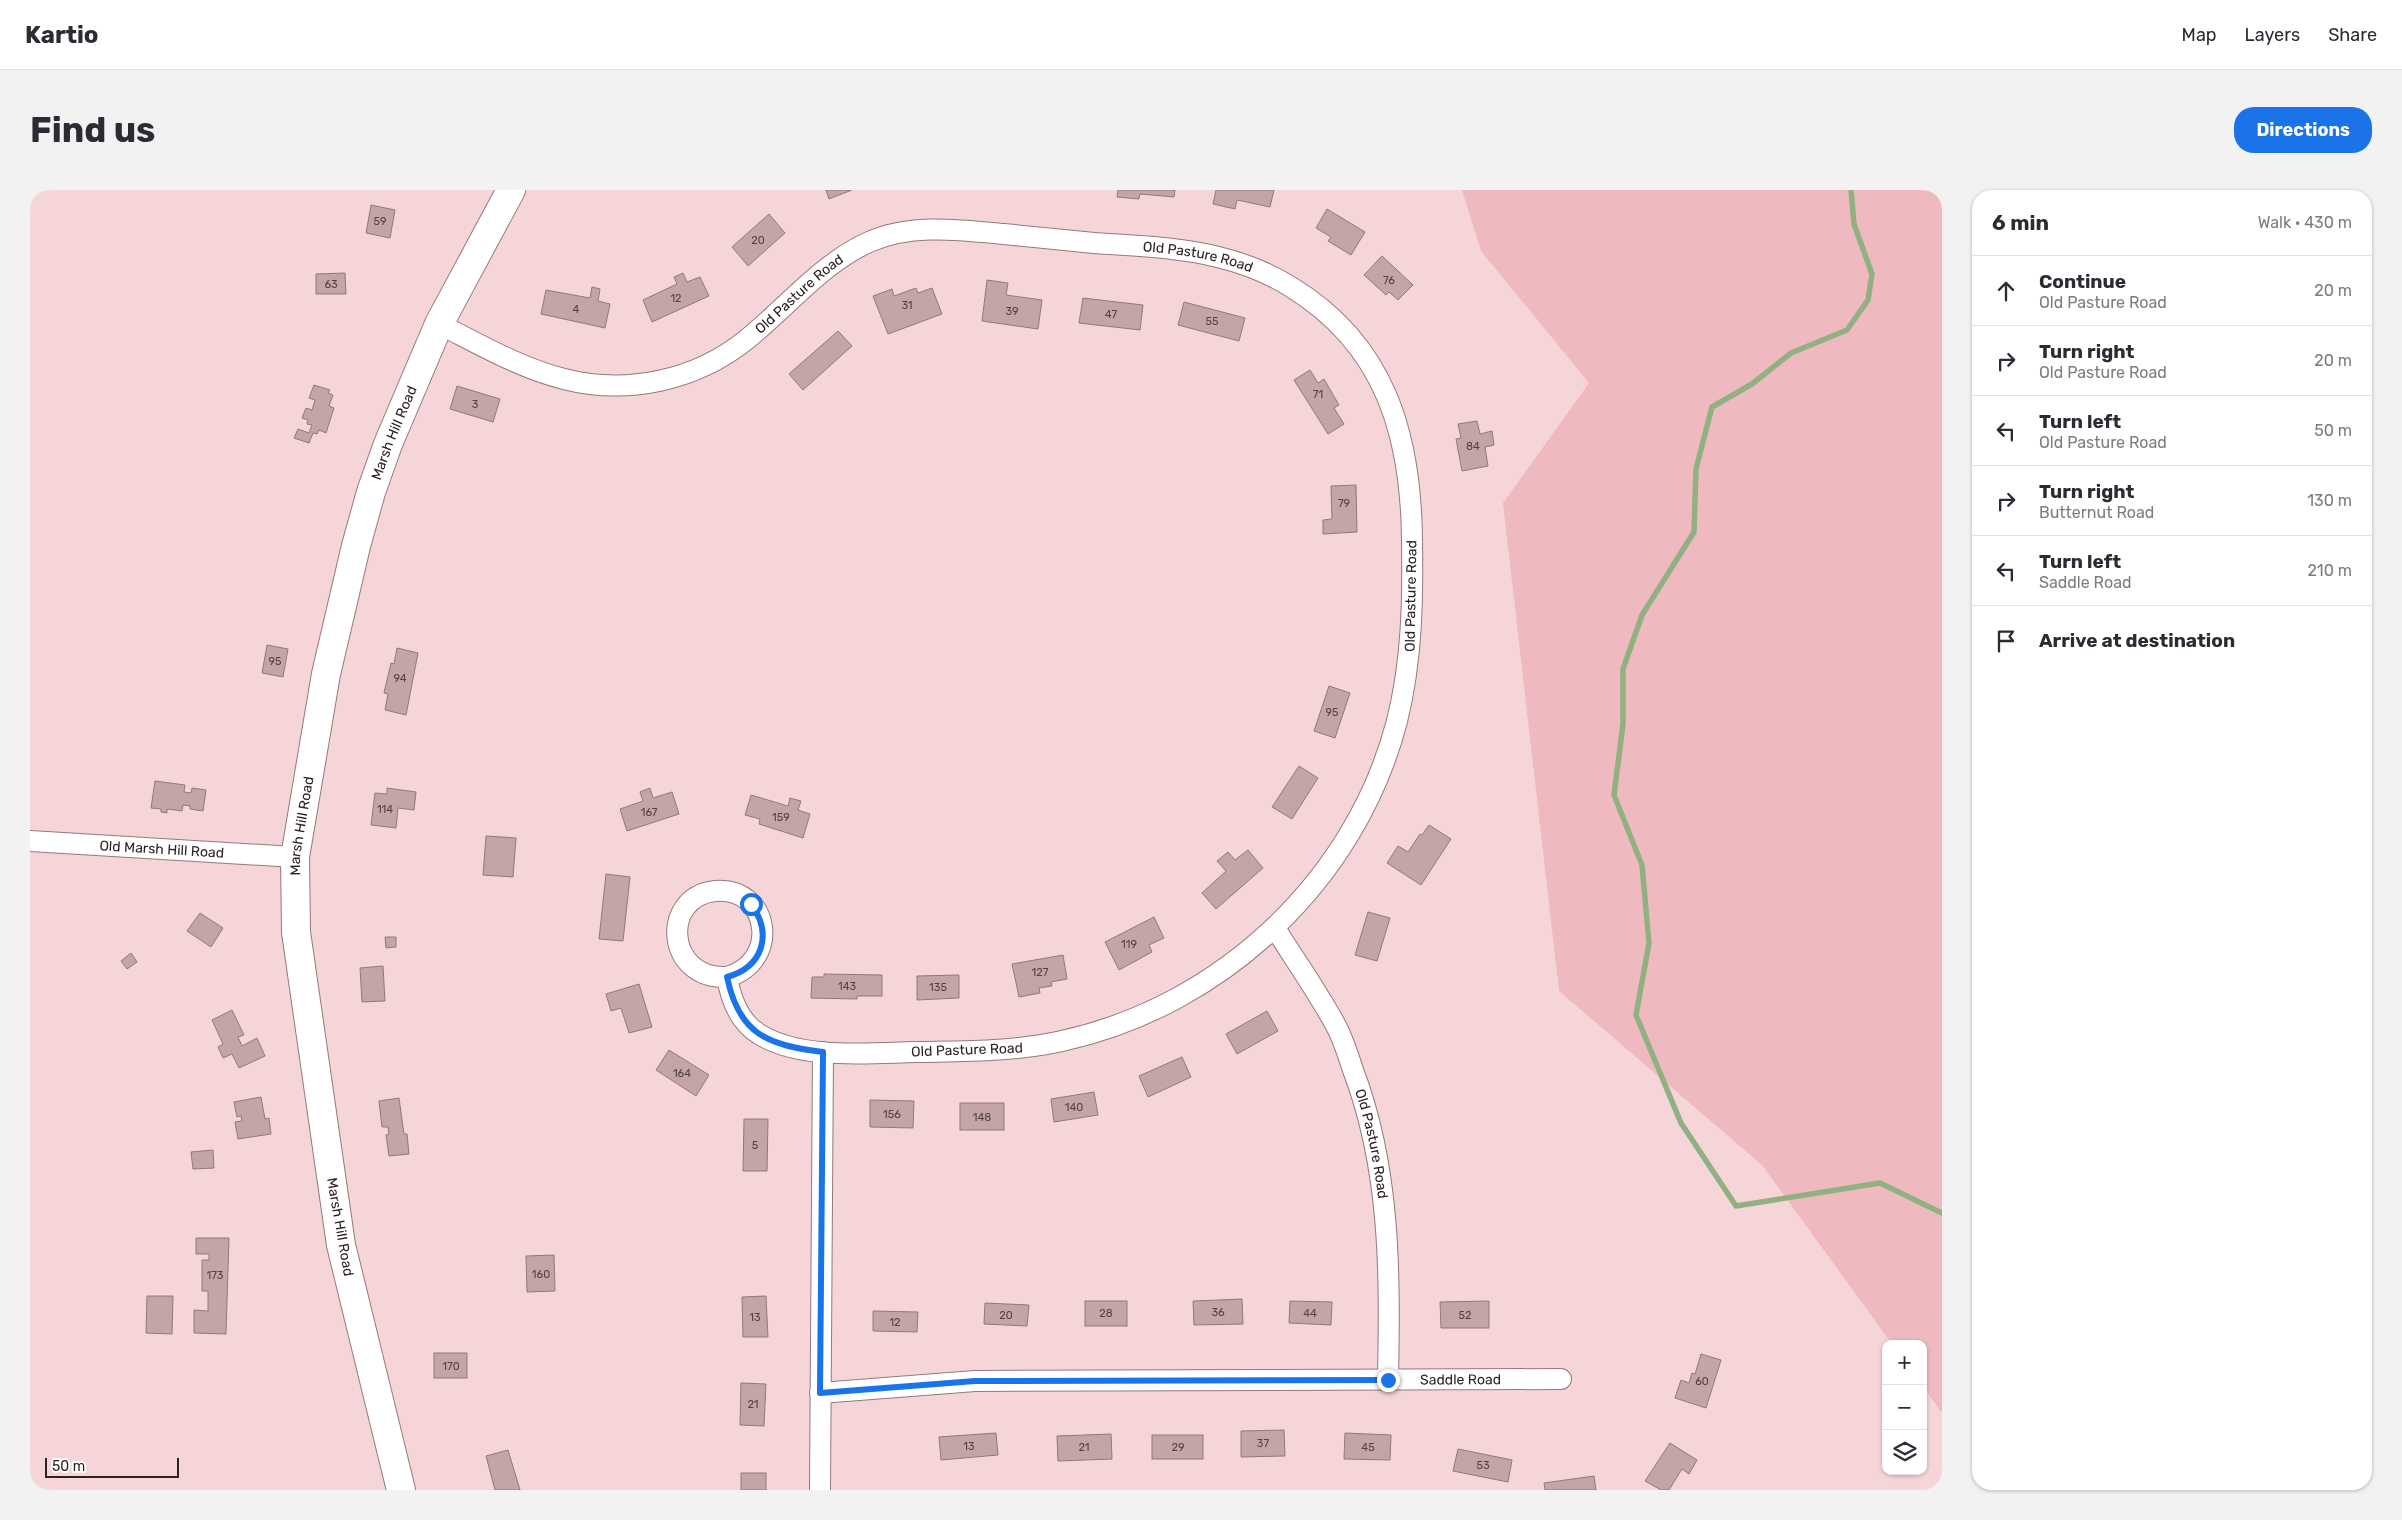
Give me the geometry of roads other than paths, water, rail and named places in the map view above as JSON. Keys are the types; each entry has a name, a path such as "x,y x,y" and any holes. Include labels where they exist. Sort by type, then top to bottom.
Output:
{"street":[{"name":"Marsh Hill Road","path":"401,1490 341,1245 296,932 295,857 326,674 356,546 388,444 439,324 511,190"},
{"name":"Old Pasture Road","path":"439,324 558,378 590,385 616,385 669,379 696,370 723,356 744,342 837,260 854,250 873,240 893,234 933,229 1186,251 1214,256 1266,274 1314,303 1354,342 1384,389 1403,442 1412,507 1413,596 1410,648 1396,724 1373,790 1338,853 1275,928 1254,947 1185,995 1139,1017 1080,1037 1023,1048 992,1051 823,1052 784,1045 757,1033 744,1022 736,1009 727,977"},
{"name":"Old Marsh Hill Road","path":"30,842 295,857"},
{"path":"713,892 734,893 751,904 758,913 763,933 761,948 753,962 737,974 727,977 711,977 697,971 683,956 678,946 678,926 687,907 704,894 713,892"},
{"name":"Old Pasture Road","path":"1275,928 1336,1025 1360,1088 1370,1122 1380,1163 1388,1244 1390,1289 1388,1380"},
{"path":"820,1490 823,1052"},
{"name":"Saddle Road","path":"820,1393 975,1381 1561,1379"}],"waterway":[{"path":"1851,190 1854,224 1872,274 1868,300 1847,330 1791,353 1752,384 1712,407 1696,469 1694,532 1642,615 1623,669 1623,724 1614,795 1642,865 1649,943 1636,1015 1681,1123 1736,1206 1880,1183 1942,1213"}]}
